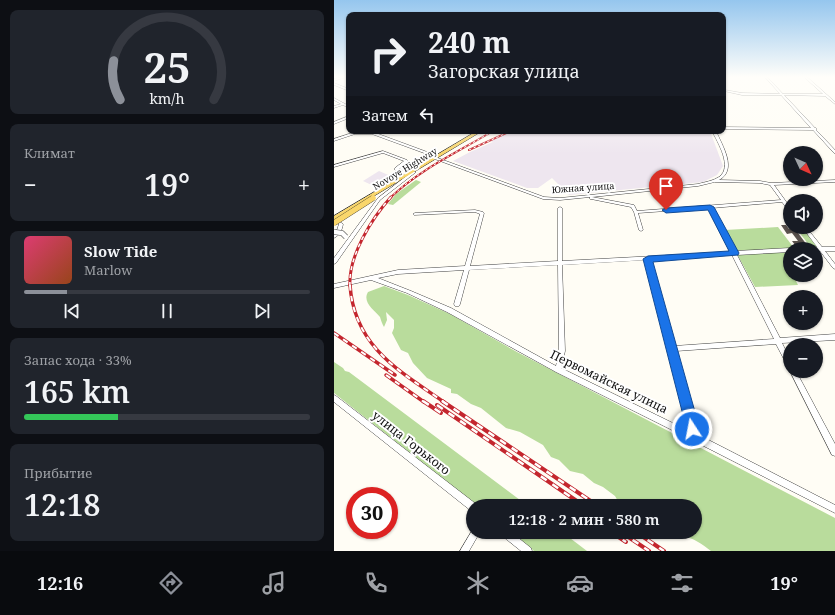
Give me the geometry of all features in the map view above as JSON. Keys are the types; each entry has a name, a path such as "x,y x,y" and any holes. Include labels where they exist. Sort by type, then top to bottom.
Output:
{"main road":[{"name":"Novoye Highway","path":"335,220 475,134"},
{"name":"Novoye Highway","path":"436,157 479,134"},
{"name":"Novoye Highway","path":"371,197 404,174 412,172"}],"street":[{"path":"790,103 835,152"},
{"path":"334,107 344,104"},
{"path":"334,123 346,118"},
{"path":"726,128 815,129"},
{"path":"334,138 346,133"},
{"name":"Южная улица","path":"334,138 351,134"},
{"name":"Южная улица","path":"375,134 543,198 560,199 586,197 698,185 715,181 771,184 835,181"},
{"path":"715,134 727,159 728,166 723,176 715,181"},
{"path":"334,166 383,152 406,162 396,169 404,174"},
{"path":"334,262 379,199 412,172"},
{"path":"771,184 783,201"},
{"path":"586,197 633,206 641,230"},
{"path":"636,212 783,201"},
{"path":"710,207 735,253 783,351"},
{"path":"558,370 562,351 560,208"},
{"path":"415,214 475,211 482,213 457,304"},
{"path":"334,236 341,224 335,220"},
{"path":"334,232 342,233 346,237 343,248"},
{"path":"809,234 816,242"},
{"path":"823,249 835,249"},
{"path":"334,286 398,272 783,250"},
{"path":"823,252 835,267"},
{"path":"648,259 691,419 691,435"},
{"name":"Первомайская улица","path":"372,278 410,292 449,310 558,370 691,435 835,509"},
{"path":"672,349 835,337"},
{"path":"797,378 835,452"},
{"name":"улица Горького","path":"334,398 466,502"},
{"path":"464,551 472,539"},
{"path":"513,539 528,551"}],"shaded area":[{"path":"503,134 711,134 723,166 717,175 703,182 569,195 552,178 538,188 527,188 453,161 493,142 490,141"},
{"path":"379,171 393,177 376,187 363,181"}],"green space":[{"path":"416,180 421,182 393,205 388,204 396,194"},
{"path":"778,227 789,242 783,242 783,249 735,252 725,230"},
{"path":"800,234 809,234 815,242 807,242"},
{"path":"783,252 783,282 796,282 798,285 755,287 737,254"},
{"path":"384,286 450,314 517,352 835,518 835,551 711,551 691,539 702,539 702,499 617,499 603,487 594,483 583,474 570,471 559,460 551,457 543,445 520,432 506,428 481,408 471,404 457,394 451,393 451,389 427,378 413,363 408,353 401,350 392,333 394,328 394,320 386,312 387,320 384,327 380,317 372,309 366,299 368,292"},
{"path":"334,362 519,499 468,499 334,393"},
{"path":"519,539 571,539 587,551 534,551"}],"building":[{"path":"793,234 799,234 805,242 792,241 798,241"}],"railway":[{"path":"391,197 414,178 488,134"},
{"path":"469,150 504,134"},
{"path":"350,285 350,274 357,250 369,226 391,197"},
{"path":"350,285 353,306 360,325 370,341 382,355 396,367 444,402"},
{"path":"334,333 395,375"},
{"path":"386,375 424,402"},
{"path":"423,401 441,413"},
{"path":"442,401 588,499"},
{"path":"437,405 574,499"},
{"path":"622,539 626,542"},
{"path":"631,539 649,551"},
{"path":"646,539 664,551"}],"route":[{"path":"666,210 710,207 735,253 648,259 691,419 692,429"}]}
